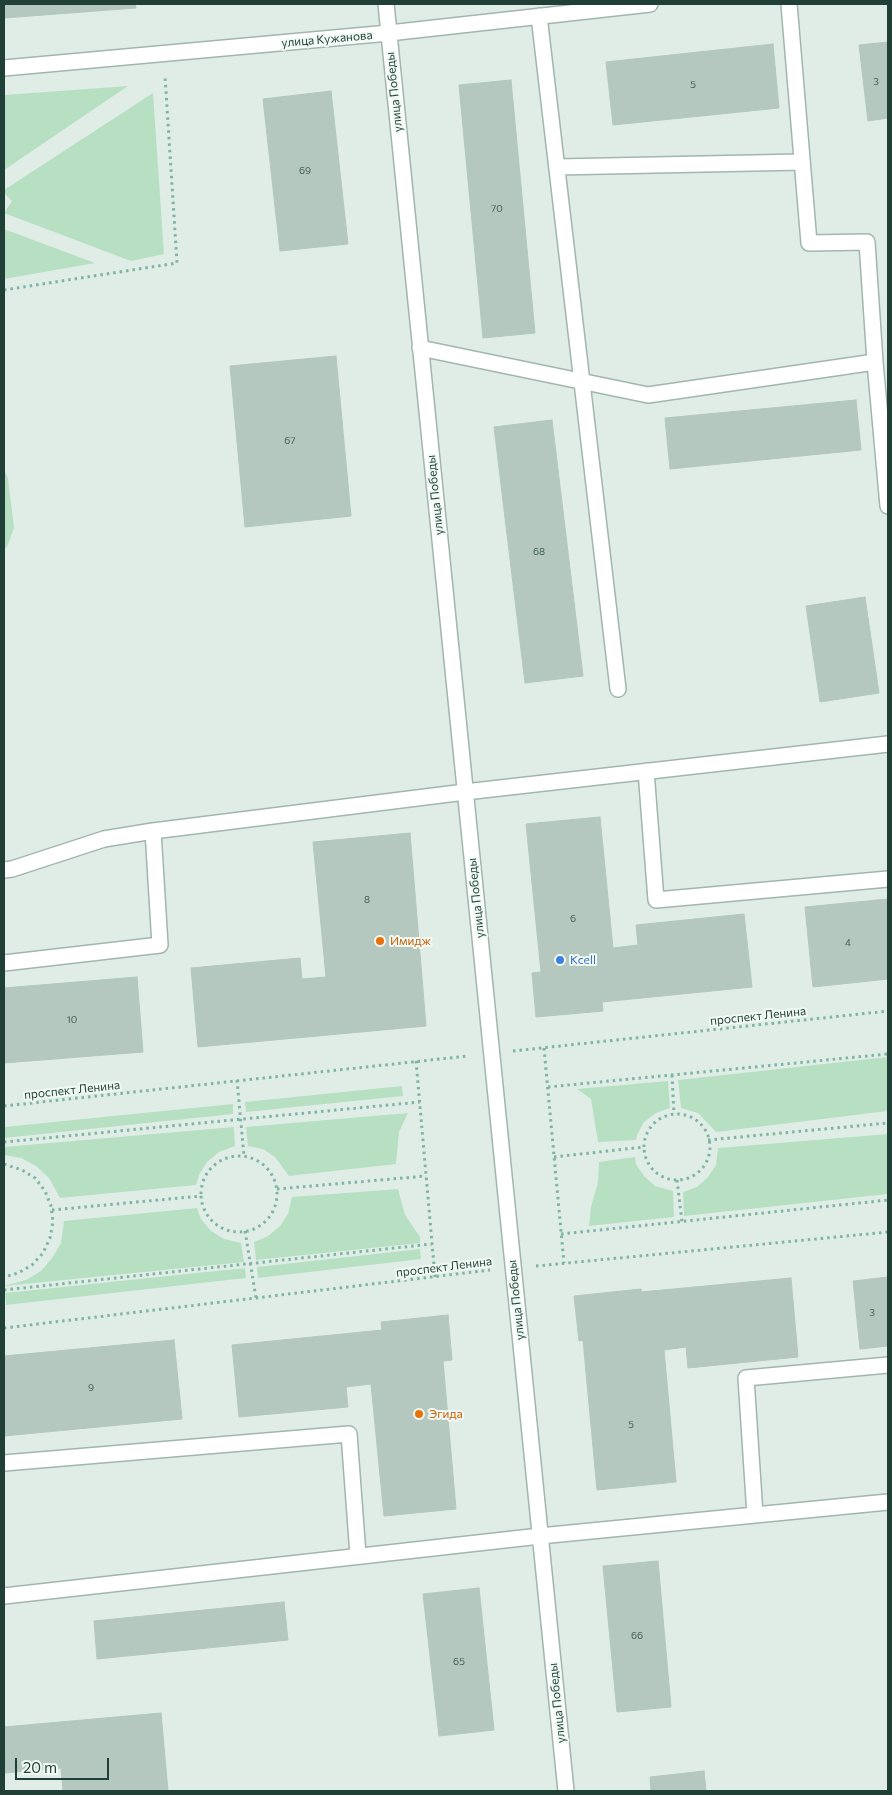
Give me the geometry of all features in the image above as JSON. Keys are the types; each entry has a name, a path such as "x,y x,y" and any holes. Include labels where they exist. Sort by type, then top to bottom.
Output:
{"street":[{"name":"улица Победы","path":"386,4 566,1791"},
{"name":"улица Кужанова","path":"4,68 388,33 650,4"},
{"path":"789,4 809,243 867,242 875,362 888,506"},
{"path":"539,16 618,689"},
{"path":"557,167 802,162"},
{"path":"420,348 648,394 875,362"},
{"path":"4,870 104,839 153,832 465,792 888,744"},
{"path":"646,771 656,900 888,879"},
{"path":"4,963 160,945 153,832"},
{"path":"755,1515 746,1378 888,1365"},
{"path":"4,1463 349,1434 358,1555"},
{"path":"4,1596 358,1555 888,1502"}],"path":[{"path":"4,290 177,263 163,53"},
{"name":"проспект Ленина","path":"4,1106 888,1011"},
{"path":"544,1048 564,1263"},
{"path":"548,1087 888,1054"},
{"path":"416,1061 435,1277"},
{"path":"672,1075 674,1114"},
{"path":"237,1080 244,1156"},
{"path":"4,1142 420,1102"},
{"path":"674,1114 687,1116 699,1122 706,1132 708,1140 708,1158 702,1169 692,1177 677,1180 667,1179 655,1173 647,1162 644,1150 645,1137 652,1126 662,1118 674,1114"},
{"path":"708,1140 888,1123"},
{"path":"554,1157 644,1146"},
{"path":"231,1156 244,1156 257,1160 267,1168 274,1179 277,1189 276,1205 270,1217 260,1226 245,1231 222,1228 211,1220 204,1209 201,1196 203,1182 209,1171 218,1162 231,1156"},
{"path":"4,1164 22,1170 35,1178 45,1191 52,1210 53,1222 50,1238 43,1253 32,1265 18,1273 4,1277"},
{"path":"277,1189 426,1176"},
{"path":"677,1180 682,1222"},
{"path":"52,1210 201,1196"},
{"path":"561,1234 888,1200"},
{"path":"245,1231 256,1298"},
{"name":"проспект Ленина","path":"4,1328 513,1268 888,1232"},
{"path":"4,1290 432,1244"}],"green space":[{"path":"128,86 4,170 4,95"},
{"path":"153,93 164,254 131,261 4,213 12,201 4,193 4,190"},
{"path":"4,229 95,263 4,279"},
{"path":"4,470 8,478 14,528 7,547 4,548"},
{"path":"888,1057 888,1111 716,1132 698,1113 681,1108 678,1080"},
{"path":"668,1081 670,1108 656,1113 644,1122 636,1140 598,1142 591,1099 577,1089"},
{"path":"402,1086 403,1096 246,1112 245,1102"},
{"path":"233,1104 233,1114 4,1138 4,1127"},
{"path":"408,1113 399,1132 396,1164 289,1176 275,1157 263,1149 248,1146 246,1127"},
{"path":"234,1127 235,1146 219,1152 207,1162 199,1175 196,1185 60,1198 49,1178 36,1166 21,1158 4,1155 4,1147"},
{"path":"888,1134 888,1194 684,1216 683,1192 697,1187 708,1177 716,1165 718,1148"},
{"path":"635,1157 636,1164 644,1176 655,1186 673,1191 674,1217 589,1226 591,1207 598,1182 599,1162"},
{"path":"398,1189 405,1215 420,1237 420,1243 256,1260 254,1242 268,1236 280,1226 288,1214 292,1197"},
{"path":"197,1208 201,1219 211,1231 224,1239 241,1243 244,1262 4,1286 26,1280 41,1271 61,1243 64,1221"},
{"path":"420,1249 421,1259 258,1278 257,1267"},
{"path":"245,1268 246,1278 6,1305 5,1293"}],"building":[{"path":"4,4 135,4 136,8 4,18"},
{"path":"888,42 888,118 868,121 859,45"},
{"path":"773,44 779,108 613,125 606,62"},
{"path":"511,80 535,333 483,338 459,85"},
{"path":"331,91 348,244 280,251 263,99"},
{"path":"336,356 351,516 245,527 230,366"},
{"path":"856,400 861,450 670,469 665,418"},
{"path":"552,420 583,676 525,683 494,427"},
{"path":"865,597 879,693 820,702 806,606"},
{"path":"600,817 613,948 638,945 636,925 744,914 752,987 602,1002 603,1011 536,1017 532,973 541,972 526,824"},
{"path":"410,833 426,1026 198,1047 191,968 300,958 302,979 326,977 313,842"},
{"path":"888,899 888,979 813,987 805,907"},
{"path":"137,977 143,1052 4,1063 4,988"},
{"path":"888,1277 888,1346 860,1349 853,1281"},
{"path":"791,1278 798,1357 688,1368 686,1347 664,1350 676,1482 597,1490 583,1340 579,1341 574,1296 641,1289 641,1292"},
{"path":"448,1315 452,1360 443,1361 456,1509 384,1516 371,1384 346,1387 348,1407 239,1417 232,1345 382,1330 381,1322"},
{"path":"174,1340 182,1419 4,1436 4,1356"},
{"path":"658,1561 671,1707 617,1712 603,1566"},
{"path":"479,1588 494,1730 439,1736 423,1594"},
{"path":"284,1602 288,1640 97,1659 94,1621"},
{"path":"161,1713 168,1791 63,1791 61,1768 5,1773 4,1727"},
{"path":"704,1771 706,1791 651,1791 650,1777"}],"place":[{"name":"Имидж","path":"380,941"},
{"name":"Kcell","path":"560,960"},
{"name":"Эгида","path":"419,1414"}]}
